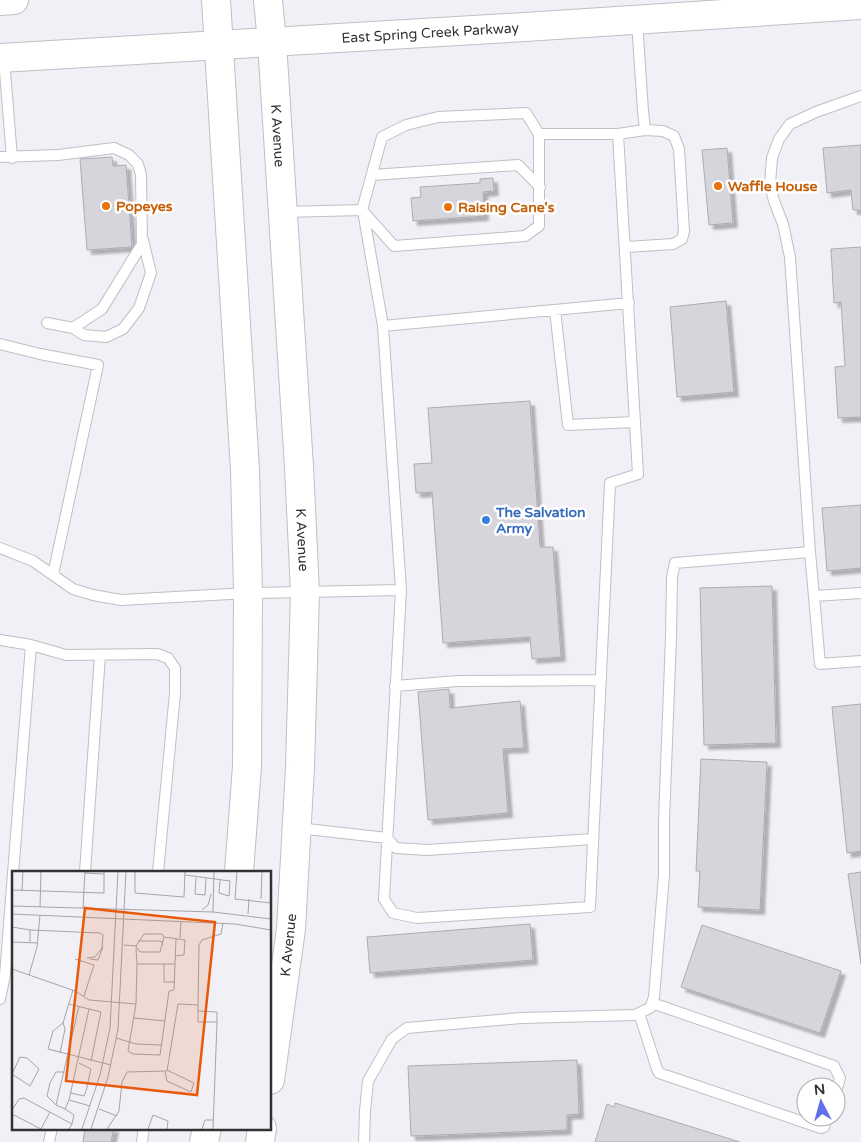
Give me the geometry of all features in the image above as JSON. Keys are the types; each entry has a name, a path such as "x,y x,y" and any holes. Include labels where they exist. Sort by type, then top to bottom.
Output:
{"main road":[{"path":"0,1 14,0"},
{"path":"216,0 245,470 248,594 247,766 239,871"},
{"name":"K Avenue","path":"268,0 300,467 305,592 300,767 291,929 275,1004 271,1065"},
{"name":"East Spring Creek Parkway","path":"2,58 637,20 797,5 861,5"}],"lane":[{"path":"637,20 645,130"},
{"path":"2,58 12,158"},
{"path":"861,96 816,112 790,124 779,139 772,158 770,184 783,224 790,257 810,552 820,664 861,661"},
{"path":"283,212 362,210 394,246 525,236 539,226 539,134 526,113 438,117 406,125 382,137 362,210 383,326 402,590 400,590 384,899 393,913 417,918 590,907 610,483 638,474 618,134"},
{"path":"539,134 618,134 645,130 663,131 674,136 679,149 684,231 682,239 672,244 626,248"},
{"path":"0,157 58,155 114,148 129,155 138,164 141,175 142,244 102,308 73,328"},
{"path":"372,175 518,165 540,187"},
{"path":"47,323 73,328 84,335 106,337 123,329 139,308 151,273 142,238"},
{"path":"383,326 629,303"},
{"path":"555,310 568,425 635,422"},
{"path":"0,344 98,365 53,575"},
{"path":"0,548 32,561 73,590 121,600 400,590"},
{"path":"364,1142 368,1081 392,1039 407,1028 521,1018 635,1015 650,1008 654,997 664,875 672,576 675,563 810,552"},
{"path":"814,596 861,592"},
{"path":"0,640 31,645 66,655 156,654 168,658 175,668 175,693 158,871"},
{"path":"14,871 31,645"},
{"path":"84,871 100,655"},
{"path":"395,686 458,681 601,680"},
{"path":"297,828 387,838 396,848 427,850 593,839"},
{"path":"0,999 6,975 12,896"},
{"path":"652,1003 834,1066 840,1077"},
{"path":"639,1013 659,1073 796,1120"}],"building":[{"path":"861,145 861,210 853,210 851,190 827,193 823,148"},
{"name":"Waffle House","path":"727,148 733,223 709,225 702,150"},
{"name":"Popeyes","path":"112,157 113,166 126,165 132,247 87,250 80,159"},
{"name":"Raising Cane's","path":"493,178 494,191 483,192 484,216 413,221 411,198 421,197 420,187 480,183 480,179"},
{"path":"861,247 861,417 838,418 835,367 845,366 841,302 834,303 831,249"},
{"path":"726,301 734,392 677,397 670,307"},
{"name":"The Salvation Army","path":"530,401 540,547 553,547 561,657 532,659 530,637 443,643 432,492 416,493 414,464 432,463 428,408"},
{"path":"861,505 861,568 827,571 822,508"},
{"path":"772,586 776,743 704,745 700,588"},
{"path":"449,689 450,708 520,701 524,748 503,749 508,813 428,820 418,692"},
{"path":"861,704 861,851 847,853 832,707"},
{"path":"701,759 767,762 760,910 698,907 700,871 696,871"},
{"path":"861,872 861,964 848,874"},
{"path":"530,924 533,960 370,973 367,937"},
{"path":"702,925 841,971 820,1033 681,987"},
{"path":"577,1060 579,1114 567,1115 567,1130 411,1136 408,1066"},
{"path":"615,1103 740,1142 595,1142 607,1104 614,1107"},
{"path":"85,1130 114,1130 111,1142 83,1142"}],"place":[{"name":"Waffle House","path":"718,186"},
{"name":"Popeyes","path":"106,206"},
{"name":"Raising Cane's","path":"448,207"},
{"name":"The Salvation Army","path":"486,520"}]}
